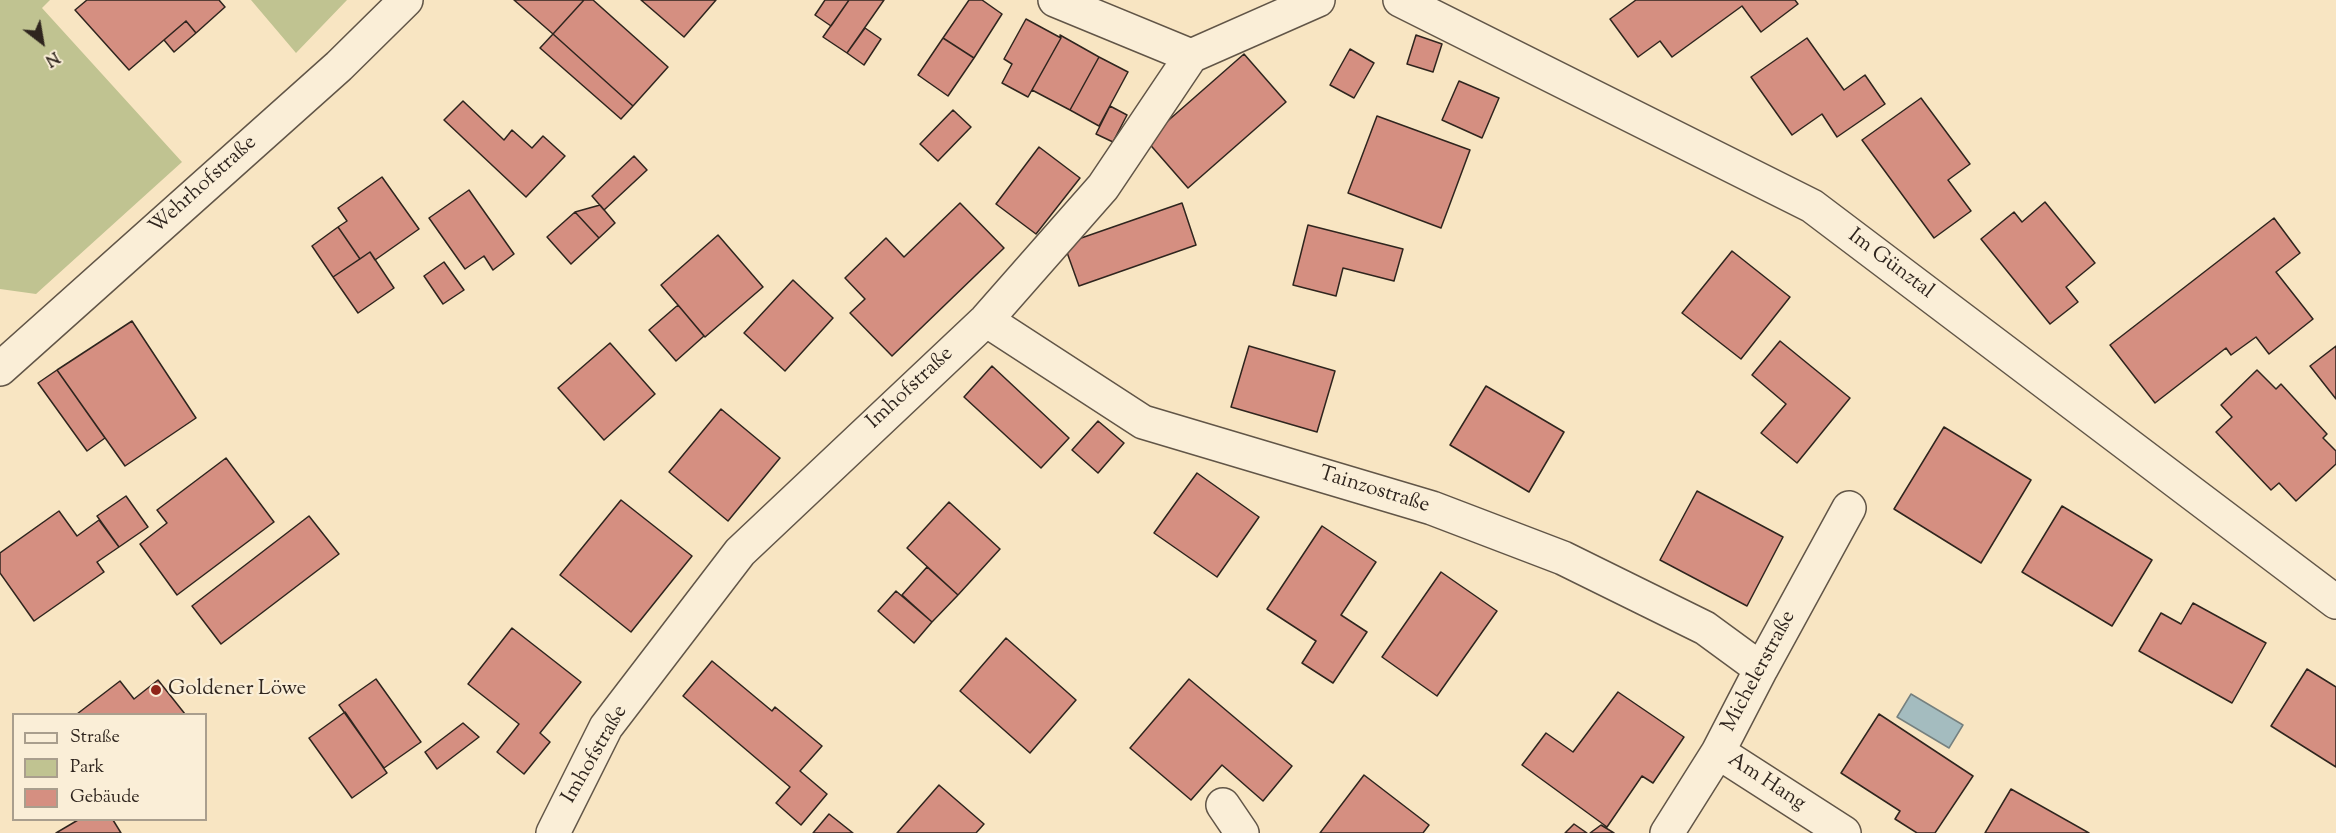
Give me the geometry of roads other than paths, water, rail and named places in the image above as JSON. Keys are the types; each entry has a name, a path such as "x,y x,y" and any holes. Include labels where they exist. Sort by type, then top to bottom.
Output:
{"street":[{"name":"Wehrhofstraße","path":"0,369 339,66 406,0"},
{"path":"1055,0 1191,56 1318,0"},
{"name":"Im Günztal","path":"1400,0 1812,206 2336,602"},
{"name":"Imhofstraße","path":"553,833 606,727 740,552 986,320 1103,187 1191,56"},
{"name":"Tainzostraße","path":"986,320 1143,422 1432,508 1563,558 1705,628 1761,669"},
{"name":"Michelerstraße","path":"1667,833 1718,752 1848,508"},
{"name":"Am Hang","path":"1718,752 1844,833"},
{"path":"1223,805 1242,833"}],"water":[{"path":"1911,694 1963,725 1949,748 1897,717"}],"place":[{"name":"Goldener Löwe","path":"156,690"}]}
